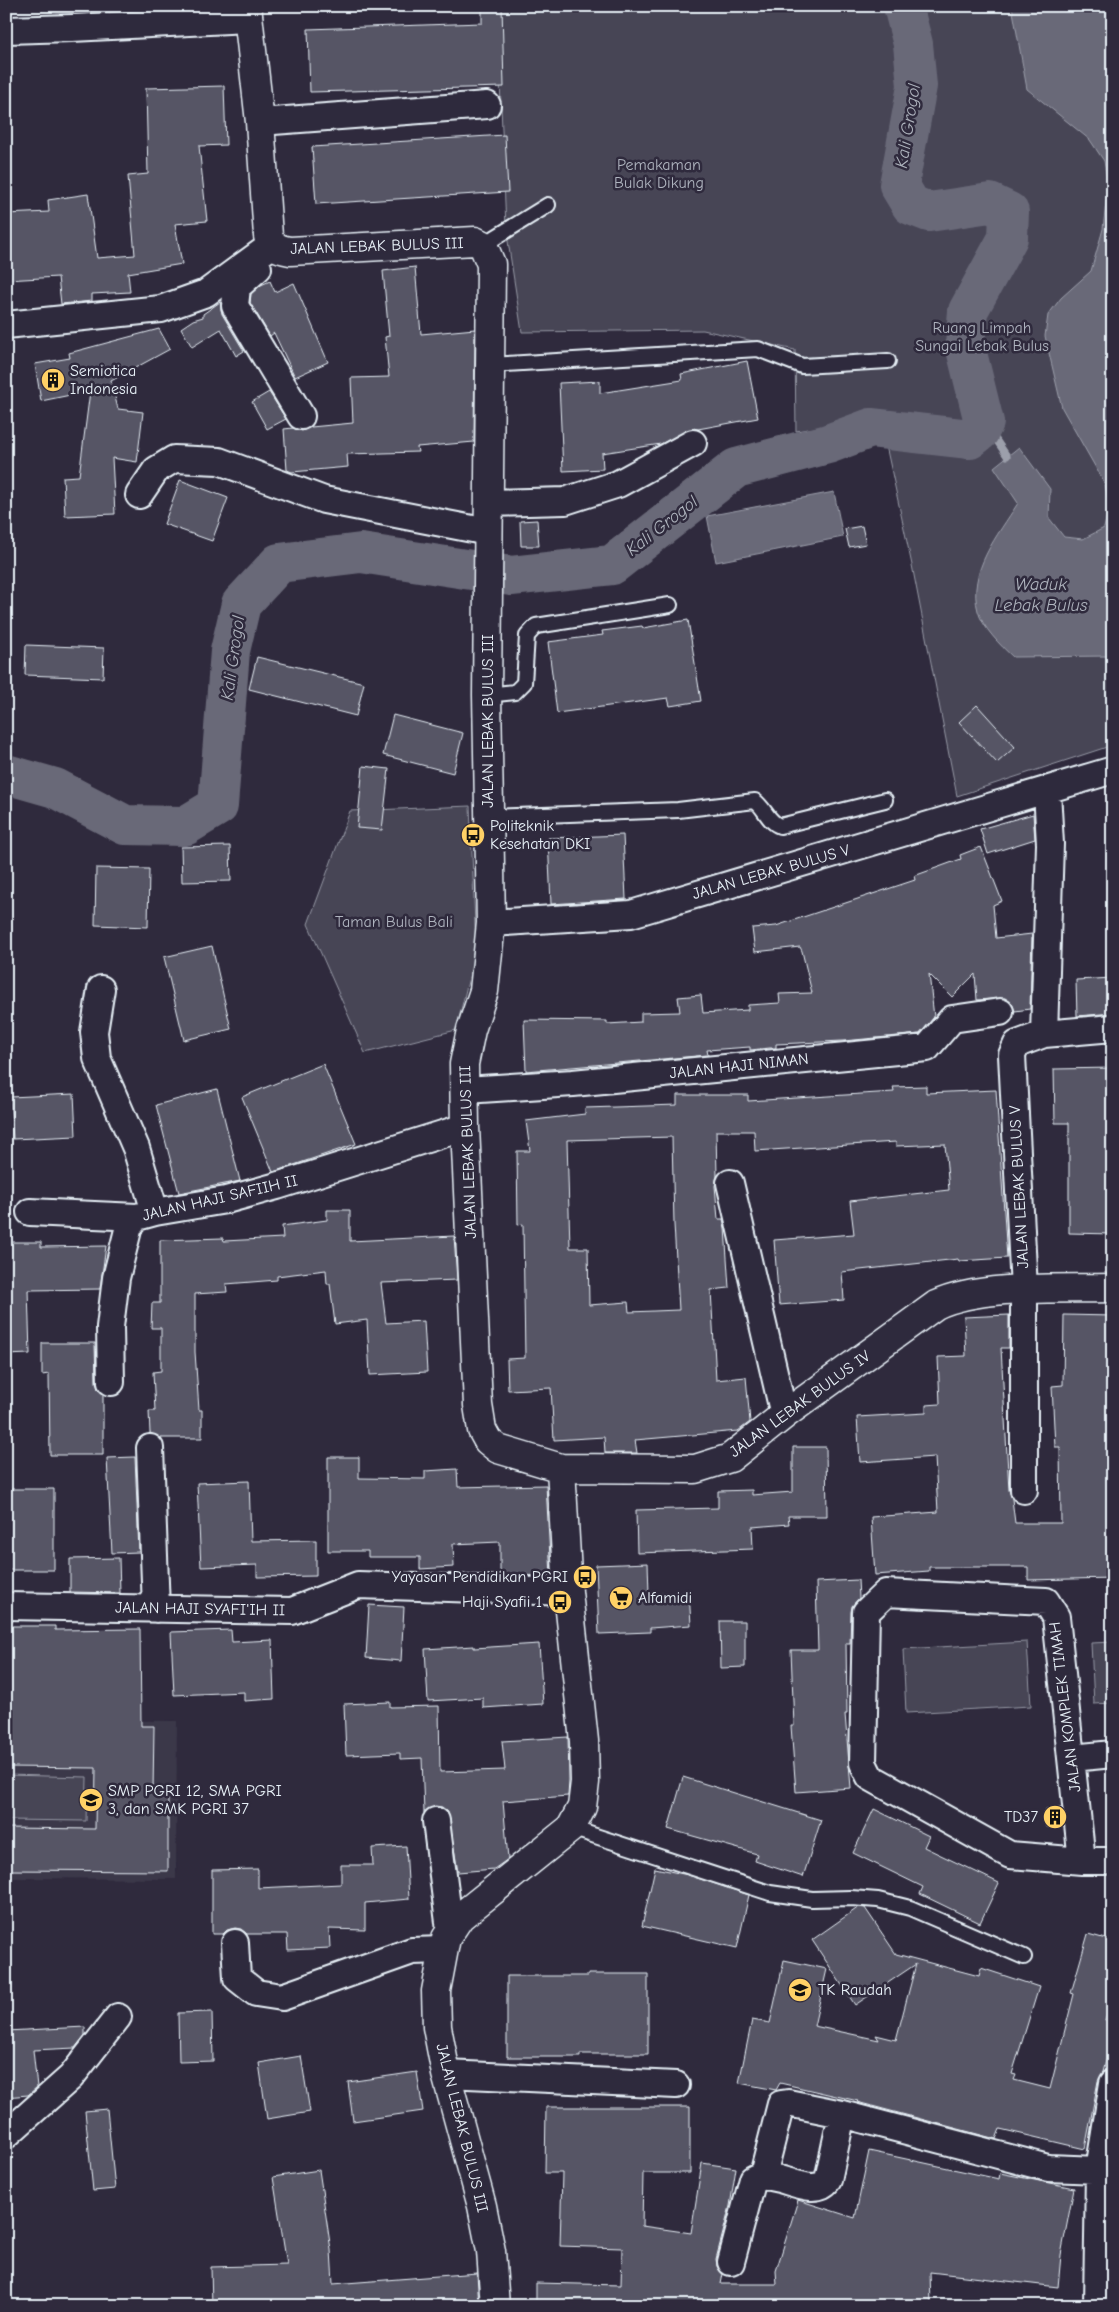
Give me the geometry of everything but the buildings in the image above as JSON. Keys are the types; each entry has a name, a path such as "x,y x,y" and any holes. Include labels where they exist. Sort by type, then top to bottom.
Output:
{"street":[{"path":"6,30 72,28 248,13"},
{"name":"JALAN LEBAK BULUS III","path":"248,13 260,122 268,236 276,247 290,251 475,241 483,245 491,264 487,695 491,923 484,991 464,1064 465,1127 478,1406 482,1430 488,1441 498,1449 561,1468"},
{"path":"260,122 487,105"},
{"path":"6,325 161,309 206,293 276,247"},
{"path":"276,247 237,288 235,306 302,416"},
{"path":"489,503 565,501 618,484 693,443"},
{"path":"140,495 156,470 174,459 219,461 324,500 488,541"},
{"name":"JALAN LEBAK BULUS V","path":"491,923 631,914 1113,770"},
{"path":"1047,791 1050,844 1044,1034 1113,1028"},
{"path":"30,1212 146,1214 136,1148 97,1058 94,1032 100,989"},
{"name":"JALAN HAJI NIMAN","path":"465,1090 573,1083 927,1048 952,1019 1000,1012"},
{"name":"JALAN LEBAK BULUS V","path":"1024,1289 1012,1055 1017,1044 1044,1034"},
{"name":"JALAN HAJI SAFIIH II","path":"111,1382 110,1327 116,1278 129,1226 146,1214 226,1200 277,1186 465,1127"},
{"path":"730,1183 784,1414"},
{"name":"JALAN LEBAK BULUS IV","path":"561,1468 695,1469 730,1458 784,1414 936,1305 961,1295 1024,1289 1113,1288"},
{"path":"1024,1289 1024,1490"},
{"path":"150,1448 156,1608"},
{"path":"235,1943 237,1978 256,1993 282,1997 447,1940 460,1917 571,1828 582,1807 585,1782 584,1741 568,1592 561,1468"},
{"name":"JALAN HAJI SYAFI'IH II","path":"6,1606 292,1611 358,1585 568,1592"},
{"name":"JALAN KOMPLEK TIMAH","path":"1082,1861 1056,1618 1046,1601 886,1593 866,1612 863,1763 870,1777 1010,1855 1082,1861 1113,1861"},
{"path":"1072,1758 1113,1754"},
{"path":"436,1821 447,1940"},
{"name":"JALAN LEBAK BULUS III","path":"447,1940 436,1991 437,2027 446,2074 482,2206 490,2251 495,2306"},
{"path":"6,2134 70,2077 118,2017"},
{"path":"446,2074 676,2084"},
{"path":"1097,2306 1099,2170 1113,2083"},
{"path":"763,2176 781,2104 788,2103 842,2114 1048,2168 1099,2170"},
{"path":"731,2262 752,2182 755,2178 763,2176 813,2188 824,2184 828,2180 842,2114"}],"lane":[{"path":"483,245 548,205"},
{"path":"490,364 758,349 802,366 888,361"},
{"path":"487,695 515,692 524,683 528,636 536,626 670,605"},
{"path":"488,817 678,810 755,801 761,805 774,824 780,826 885,800"},
{"path":"571,1828 770,1894 812,1899 852,1898 878,1900 910,1908 1024,1957"}],"shaded area":[{"name":"SMP PGRI 12, SMA PGRI 3, dan SMK PGRI 37","path":"6,1720 177,1721 176,1879 6,1878"}],"green space":[{"path":"497,6 1113,6 1113,745 957,796 912,565 880,418 796,431 795,350 703,330 522,332 506,228"},
{"name":"Taman Bulus Bali","path":"470,806 476,949 456,1030 365,1053 308,924 350,811"},
{"path":"1027,1642 1031,1706 906,1713 903,1649"},
{"path":"1113,1642 1113,1703 1094,1704 1091,1643"},
{"path":"6,1775 87,1777 86,1821 6,1820"}],"water":[{"name":"Waduk Lebak Bulus","path":"1012,6 1093,6 1113,12 1113,655 1109,656 1013,657 988,630 978,611 977,582 986,554 1018,503 994,467 1019,447 1050,489 1049,518 1064,537 1083,539 1104,528 1109,506 1105,484 1062,408 1045,336 1048,315 1061,298 1091,271 1103,229 1108,185 1104,161 1090,140 1027,89"},
{"path":"834,492 843,537 716,562 707,516"}],"waterway":[{"name":"Kali Grogol","path":"6,774 55,788 125,825 185,826 218,806 230,651 241,604 279,563 361,553 511,576 612,565 736,468 828,444 871,428 970,439 979,432 984,422 965,345 968,311 1008,238 1009,212 990,203 929,212 911,205 899,185 917,86 913,44 903,6"},
{"path":"984,422 1007,456"}],"place":[{"name":"Semiotica Indonesia","path":"53,380"},
{"name":"Politeknik Kesehatan DKI","path":"473,835"},
{"name":"Yayasan Pendidikan PGRI","path":"585,1577"},
{"name":"Alfamidi","path":"621,1598"},
{"name":"Haji Syafii 1","path":"560,1602"},
{"name":"SMP PGRI 12, SMA PGRI 3, dan SMK PGRI 37","path":"91,1800"},
{"name":"TD37","path":"1055,1817"},
{"name":"TK Raudah","path":"800,1990"}],"park label":[{"name":"Pemakaman Bulak Dikung","path":"659,174"},
{"name":"Ruang Limpah Sungai Lebak Bulus","path":"982,337"}]}
